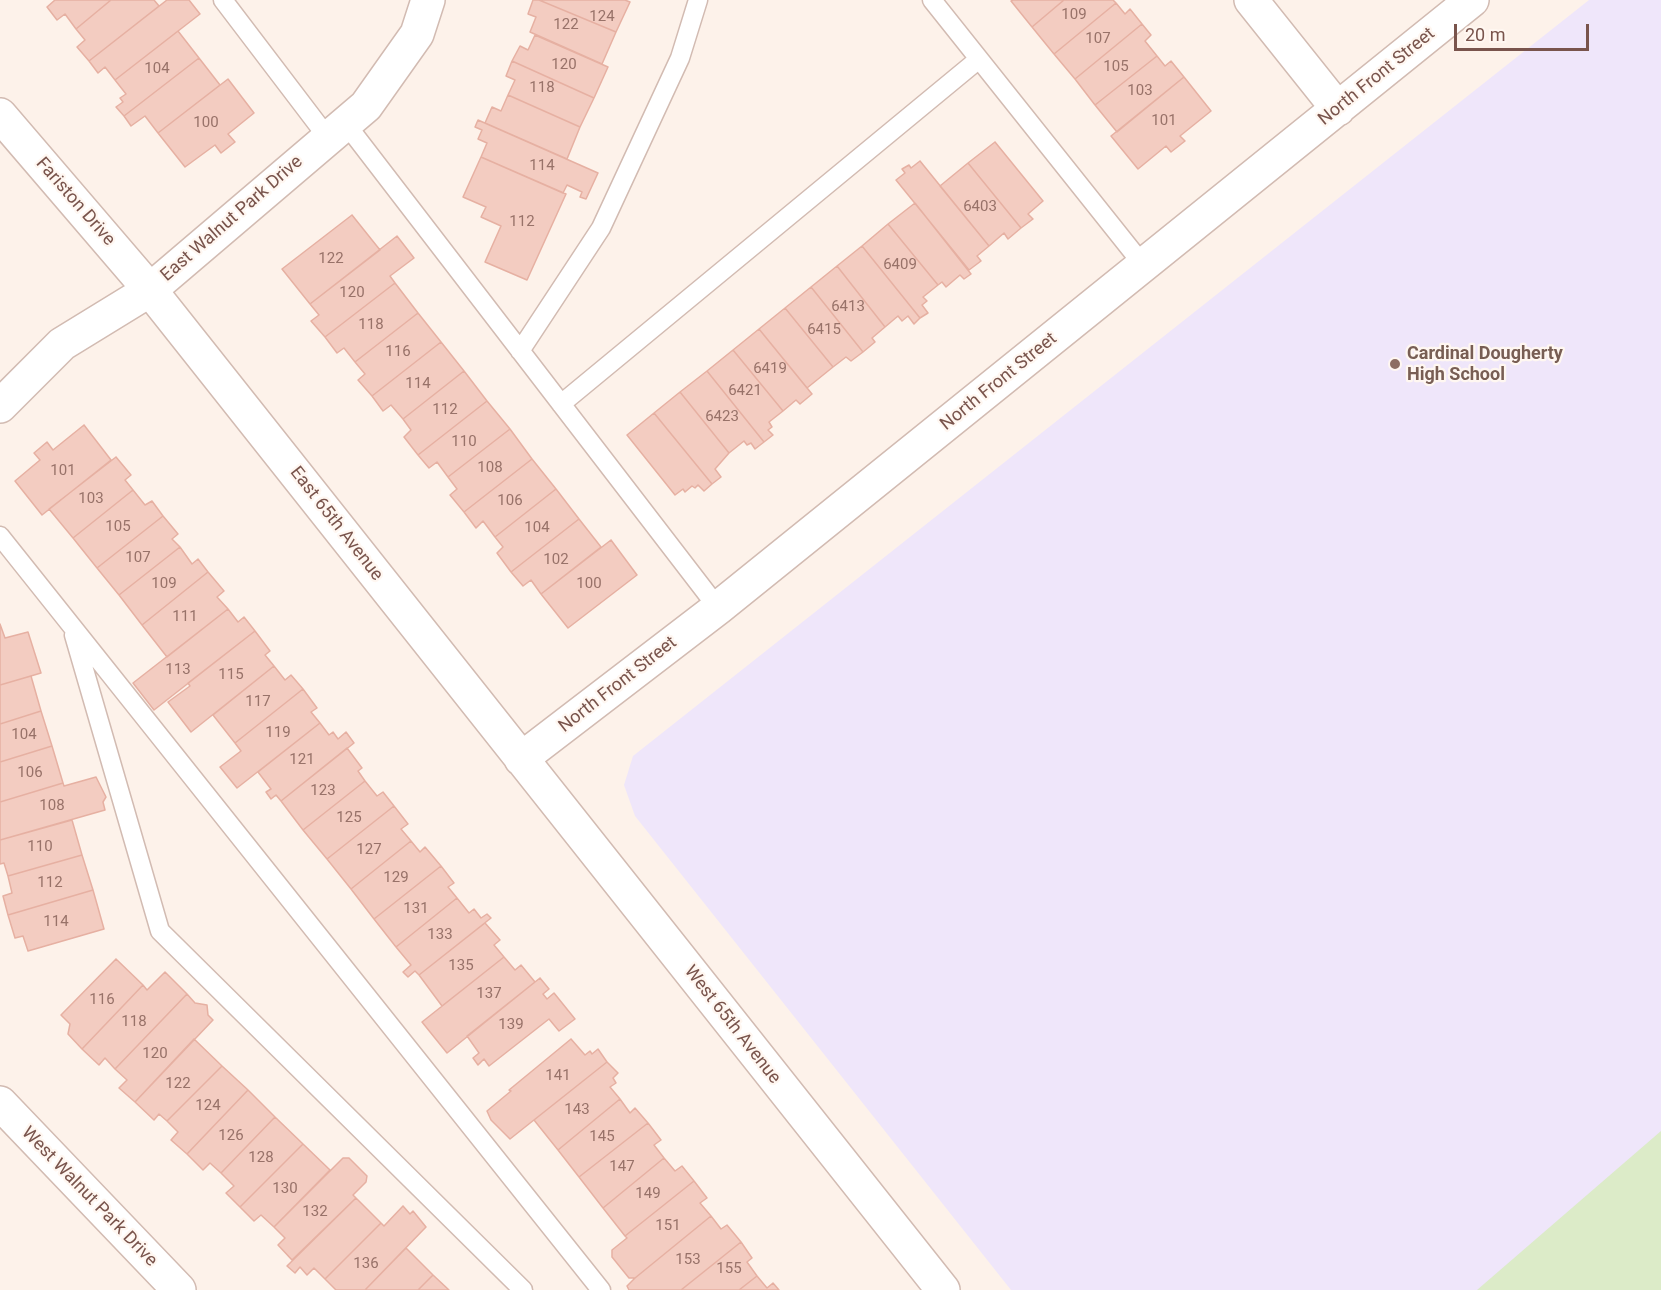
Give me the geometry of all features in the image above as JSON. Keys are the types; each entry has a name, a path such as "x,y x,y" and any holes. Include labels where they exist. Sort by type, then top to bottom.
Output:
{"street":[{"name":"East Walnut Park Drive","path":"0,406 62,344 150,290 366,106 417,34 428,0"},
{"path":"1251,0 1338,108"},
{"name":"North Front Street","path":"521,759 718,608 1472,0"},
{"name":"Fariston Drive","path":"0,114 150,290"},
{"name":"East 65th Avenue","path":"150,290 521,759"},
{"name":"West 65th Avenue","path":"521,759 943,1290"},
{"name":"West Walnut Park Drive","path":"0,1103 179,1290"}],"lane":[{"path":"223,0 337,131 520,351 718,608"},
{"path":"520,351 602,228 680,58 698,0"},
{"path":"932,0 1144,266"},
{"path":"561,404 980,59"},
{"path":"0,536 601,1290"},
{"path":"71,625 160,931 523,1290"}],"shaded area":[{"name":"Cardinal Dougherty High School","path":"1589,0 1661,0 1661,1290 1011,1290 635,816 624,785 633,756"}],"green space":[{"path":"1661,1131 1661,1290 1477,1290"}],"building":[{"path":"55,0 111,0 76,29 65,14 57,20 47,7"},
{"path":"111,0 154,0 159,6 89,61 77,47 85,40 76,29"},
{"path":"167,0 189,0 200,14 115,80 105,67 98,73 89,61"},
{"path":"533,0 539,0 616,32 602,64 530,32 536,17 528,14"},
{"path":"539,0 625,0 630,2 616,32"},
{"path":"1064,0 1032,27 1011,1"},
{"path":"1064,0 1113,0 1116,3 1054,54 1032,27"},
{"path":"1116,3 1125,14 1130,9 1142,24 1075,79 1054,54"},
{"path":"1142,24 1151,35 1145,41 1157,56 1095,105 1075,79"},
{"path":"178,31 199,58 124,116 116,107 123,102 120,98 126,94 115,80"},
{"path":"535,35 608,67 594,98 512,61 520,46 528,50"},
{"path":"1157,56 1165,66 1171,61 1184,77 1117,132 1095,105"},
{"path":"199,58 220,85 158,133 145,116 131,126 124,116"},
{"path":"512,61 594,98 580,127 508,95 515,80 506,76"},
{"path":"1184,77 1211,111 1180,136 1185,141 1171,152 1166,146 1138,169 1111,136"},
{"path":"228,79 254,113 228,134 235,142 221,153 215,145 185,167 158,133"},
{"path":"508,95 580,127 567,159 485,123 492,107 501,111"},
{"path":"478,120 598,173 586,199 580,197 582,192 567,185 563,193 481,157 487,143 478,139 482,130 475,127"},
{"path":"995,142 1043,201 1028,214 1033,219 1021,228 968,163"},
{"path":"481,157 566,194 527,280 485,262 501,226 481,217 486,207 463,197"},
{"path":"920,161 989,246 977,256 981,261 969,270 896,180 905,173 902,169 909,165 911,168"},
{"path":"968,163 1021,228 1008,239 1004,233 989,246 940,186"},
{"path":"915,203 971,274 964,279 960,275 946,287 942,282 938,285 888,224"},
{"path":"352,215 380,250 310,304 282,269"},
{"path":"888,224 938,285 923,297 927,301 922,305 928,313 920,318 862,246"},
{"path":"397,236 414,258 390,276 395,283 325,337 311,321 319,315 310,304"},
{"path":"862,246 920,318 914,324 908,316 902,321 898,316 885,327 837,266"},
{"path":"837,266 885,327 872,338 875,342 863,352 811,287"},
{"path":"395,283 418,313 355,362 344,348 337,353 325,337"},
{"path":"811,287 863,352 851,361 846,357 833,367 785,308"},
{"path":"785,308 833,367 807,388 759,329"},
{"path":"418,313 441,342 372,396 358,380 365,374 355,362"},
{"path":"759,329 812,394 800,404 796,400 783,411 733,350"},
{"path":"441,342 464,371 403,419 391,405 383,411 372,396"},
{"path":"733,350 783,411 769,422 772,427 768,430 773,435 764,442 707,371"},
{"path":"464,371 487,401 418,455 404,437 411,430 403,419"},
{"path":"707,371 764,442 755,449 751,443 747,445 744,441 729,453 680,392"},
{"path":"680,392 729,453 715,469 721,477 712,484 654,413"},
{"path":"487,401 510,429 448,477 437,462 429,468 418,455"},
{"path":"654,413 712,484 704,491 698,485 695,488 692,486 685,492 683,489 675,495 627,435"},
{"path":"84,425 111,460 42,515 15,481 40,460 34,453 47,442 53,450"},
{"path":"510,429 532,459 464,512 450,495 457,489 448,477"},
{"path":"116,457 131,475 125,480 133,490 73,538 49,509"},
{"path":"532,459 556,489 495,537 483,521 476,528 464,512"},
{"path":"556,489 579,519 511,572 497,553 503,547 495,537"},
{"path":"133,490 145,505 152,501 163,516 97,568 73,538"},
{"path":"163,516 178,534 172,539 180,547 119,595 97,568"},
{"path":"579,519 601,547 541,594 531,580 523,586 511,572"},
{"path":"611,540 637,575 568,628 541,594"},
{"path":"180,547 192,564 198,559 208,572 142,625 119,595"},
{"path":"208,572 224,591 217,597 228,609 167,657 142,625"},
{"path":"228,609 238,622 244,617 255,631 154,710 133,683"},
{"path":"0,624 5,638 28,632 41,673 0,685"},
{"path":"255,631 270,651 265,655 274,666 191,732 168,702 190,686 188,683"},
{"path":"274,666 285,680 291,675 303,689 235,743 213,715"},
{"path":"31,676 41,711 0,724 0,685"},
{"path":"303,689 317,708 311,712 320,723 237,788 220,767 241,751 235,743"},
{"path":"41,711 52,746 0,762 0,724"},
{"path":"320,723 329,735 333,732 338,739 346,732 354,743 281,801 276,795 271,799 266,792 271,789 258,772"},
{"path":"52,746 63,783 0,802 0,762"},
{"path":"347,748 362,768 358,771 365,781 303,830 281,801"},
{"path":"96,777 106,797 103,802 105,810 0,840 0,802 63,783 64,786"},
{"path":"365,781 377,796 383,792 394,806 327,859 303,830"},
{"path":"394,806 408,824 401,829 411,841 351,889 327,859"},
{"path":"72,820 82,855 8,876 4,863 0,864 0,840"},
{"path":"411,841 420,852 425,847 441,866 374,919 351,889"},
{"path":"82,855 93,890 8,915 3,896 12,893 8,876"},
{"path":"441,866 454,883 448,887 457,898 396,947 374,919"},
{"path":"93,890 104,929 28,951 23,936 15,938 8,915"},
{"path":"457,898 469,913 474,909 481,918 487,914 491,918 419,975 415,971 408,977 403,972 411,965 396,947"},
{"path":"485,923 500,940 494,945 504,957 442,1006 419,975"},
{"path":"504,957 515,970 521,965 535,982 447,1053 422,1022"},
{"path":"116,959 143,985 82,1049 68,1034 70,1024 61,1015"},
{"path":"165,972 187,994 115,1069 105,1058 99,1065 82,1049 143,985 147,990"},
{"path":"540,978 549,989 543,994 547,999 554,993 575,1019 559,1031 549,1019 489,1066 484,1059 478,1065 473,1058 479,1053 467,1036"},
{"path":"187,994 195,1003 207,1005 208,1015 213,1020 135,1102 119,1088 127,1080 115,1069"},
{"path":"194,1039 222,1066 167,1121 159,1114 154,1120 135,1102"},
{"path":"571,1039 585,1055 590,1051 592,1054 598,1049 607,1062 510,1139 491,1120 487,1111"},
{"path":"607,1062 618,1073 613,1078 616,1083 610,1087 620,1099 558,1150 534,1120"},
{"path":"222,1066 248,1090 187,1154 171,1140 178,1132 167,1121"},
{"path":"248,1090 275,1117 221,1173 210,1163 203,1170 187,1154"},
{"path":"620,1099 630,1113 635,1108 648,1123 579,1177 558,1150"},
{"path":"275,1117 303,1144 240,1207 226,1193 234,1186 221,1173"},
{"path":"648,1123 661,1140 654,1145 664,1158 603,1208 579,1177"},
{"path":"303,1144 330,1170 274,1227 261,1215 254,1221 240,1207"},
{"path":"343,1158 349,1158 367,1176 366,1182 353,1195 356,1198 292,1260 278,1245 285,1238 274,1227"},
{"path":"664,1158 675,1171 682,1166 694,1181 625,1236 603,1208"},
{"path":"694,1181 707,1198 700,1203 711,1216 635,1278 629,1278 612,1257 612,1250 627,1238 625,1236"},
{"path":"356,1198 381,1223 325,1279 314,1268 307,1275 300,1267 295,1273 287,1266"},
{"path":"403,1206 410,1214 413,1211 426,1227 365,1290 336,1290 325,1279 381,1223 384,1226"},
{"path":"711,1216 721,1229 727,1225 741,1242 681,1290 629,1290 627,1286 635,1278"},
{"path":"741,1242 752,1258 747,1262 757,1276 739,1290 681,1290"},
{"path":"406,1248 433,1275 418,1290 365,1290"},
{"path":"433,1275 449,1290 418,1290"},
{"path":"757,1276 767,1288 773,1283 779,1290 739,1290"}],"place":[{"name":"Cardinal Dougherty High School","path":"1395,364"}]}
